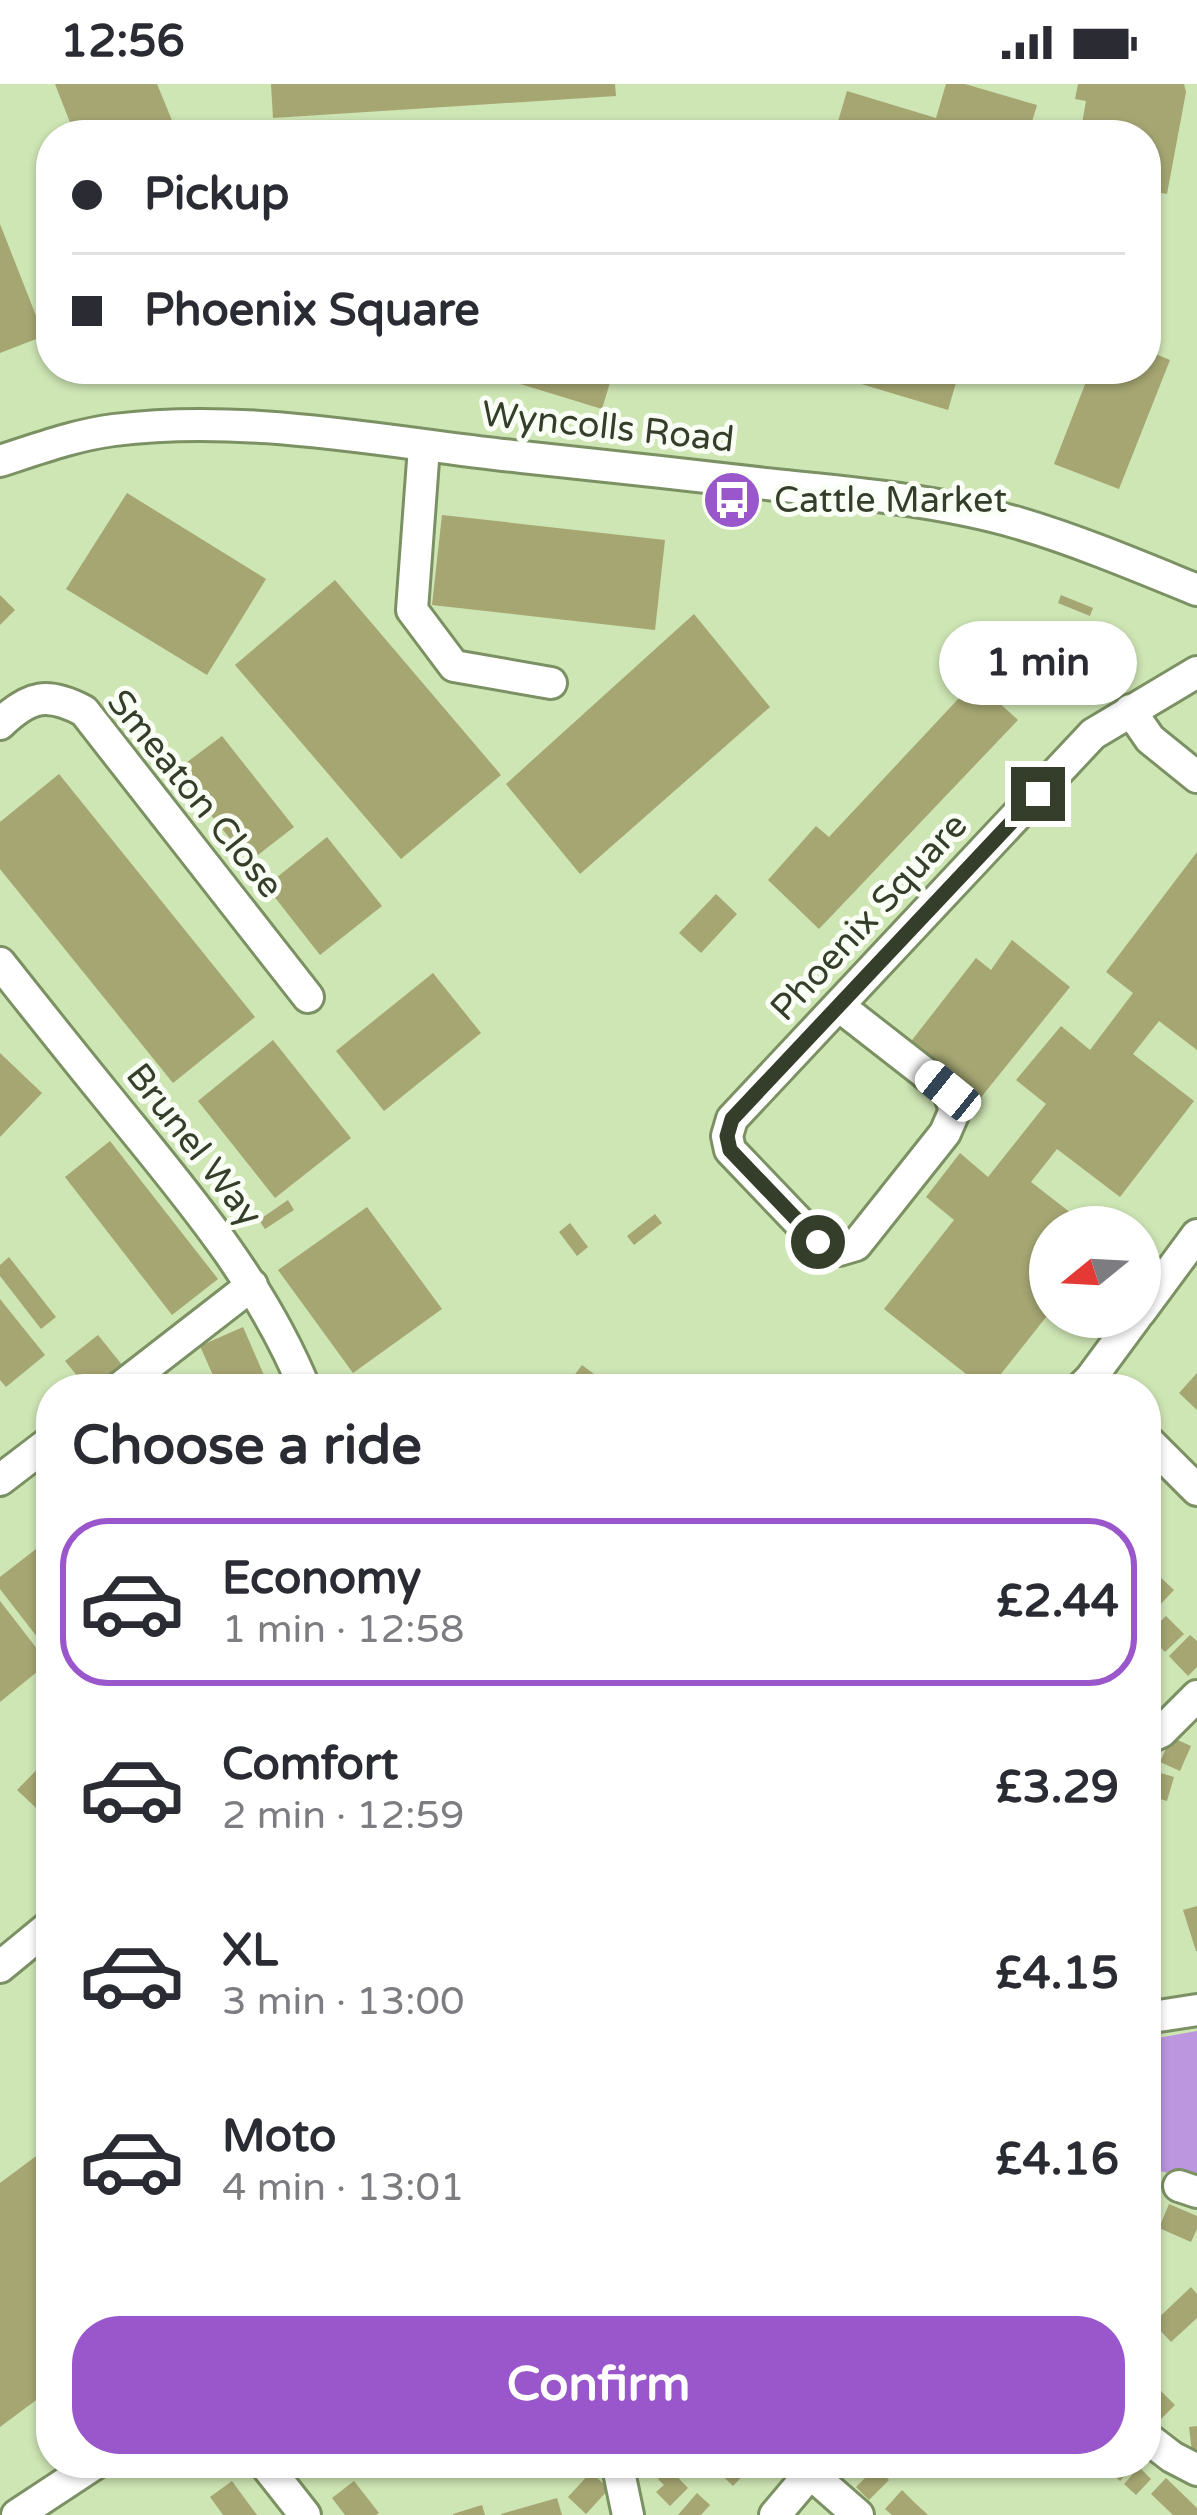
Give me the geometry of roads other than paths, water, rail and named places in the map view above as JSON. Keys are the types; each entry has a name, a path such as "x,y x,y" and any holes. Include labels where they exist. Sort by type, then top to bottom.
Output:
{"street":[{"name":"Wyncolls Road","path":"0,461 113,430 203,426 298,430 828,490 960,510 1084,544 1197,590"},
{"path":"424,447 412,610 454,666 551,683"},
{"name":"Phoenix Square","path":"839,1006 948,1091 956,1110 945,1133 856,1245 839,1250 818,1242 730,1150 727,1136 732,1119 1093,734 1197,672"},
{"name":"Smeaton Close","path":"0,724 34,699 60,699 84,711 308,997"},
{"path":"1130,710 1150,739 1197,777"},
{"name":"Brunel Way","path":"0,963 182,1187 252,1285 299,1374"},
{"path":"1161,1283 1197,1235"},
{"path":"137,1374 252,1285"},
{"path":"1097,1374 1122,1338"},
{"path":"0,1480 36,1452"},
{"path":"1161,1454 1197,1490"},
{"path":"1161,1732 1197,1696"},
{"path":"0,1967 36,1937"},
{"path":"1161,2016 1197,2010"},
{"path":"1161,2449 1197,2470"},
{"path":"17,2515 73,2478"},
{"path":"276,2478 305,2515"},
{"path":"620,2478 628,2515"},
{"path":"775,2515 806,2478"},
{"path":"823,2478 858,2515"}],"place":[{"name":"Cattle Market","path":"732,500"}]}
